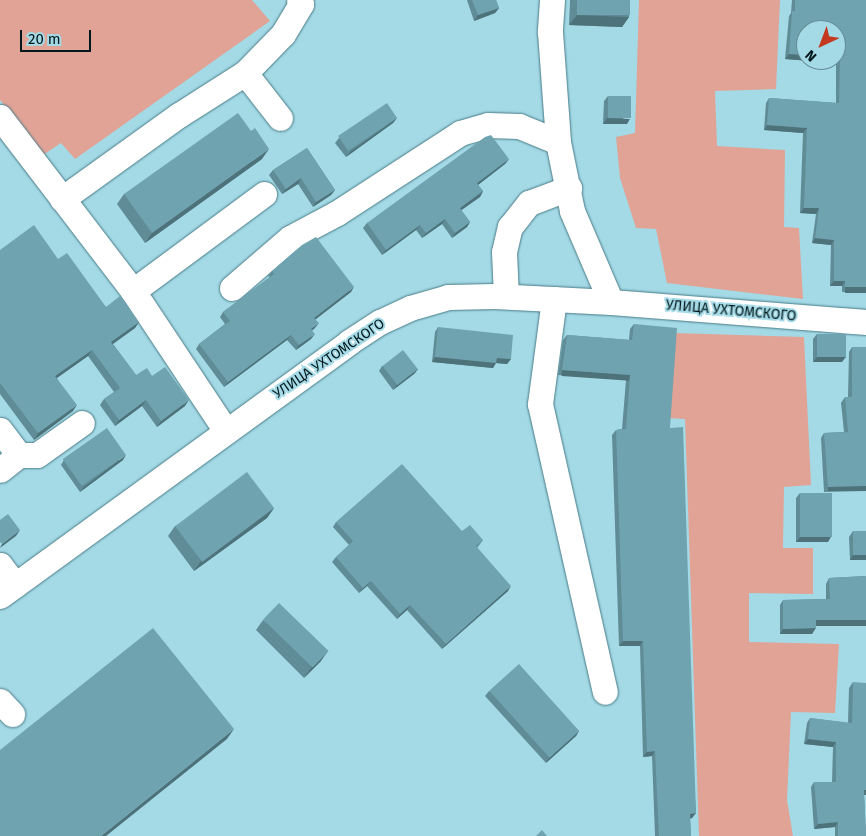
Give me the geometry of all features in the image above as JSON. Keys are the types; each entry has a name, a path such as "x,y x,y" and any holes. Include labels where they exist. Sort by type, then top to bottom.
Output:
{"street":[{"path":"62,199 179,115 246,73 283,34 301,4 299,0"},
{"path":"552,0 550,32 558,142 569,188 572,211 611,302"},
{"path":"246,73 280,118"},
{"path":"0,117 132,291 226,431"},
{"path":"232,288 290,238 337,213 460,133 488,126 519,126 558,142"},
{"path":"506,296 504,252 510,227 529,203 569,188"},
{"path":"132,291 264,194"},
{"name":"УЛИЦА УХТОМСКОГО","path":"7,590 380,322 410,308 448,297 506,296 611,302 866,322"},
{"path":"554,299 540,404 605,692"},
{"path":"0,430 9,463 37,455 82,422"},
{"path":"0,564 7,590"}],"shaded area":[{"path":"0,0 252,0 270,21 75,159 61,143 43,155 0,100"},
{"path":"639,0 780,0 776,89 715,91 717,146 785,150 784,227 799,228 803,299 667,283 656,229 636,228 620,178 616,137 635,133"},
{"path":"674,333 804,337 811,485 784,487 783,548 813,548 813,594 749,593 749,642 839,644 835,713 791,712 787,800 793,836 699,836 685,419 667,418"}],"building":[{"path":"472,0 496,0 499,8 478,15"},
{"path":"577,0 630,0 630,15 577,15"},
{"path":"795,0 866,0 866,287 845,287 845,281 834,281 834,240 815,238 819,208 804,208 807,128 767,125 769,98 839,103 840,70 846,70 846,20 796,20 796,54 789,54 792,11 795,11"},
{"path":"608,96 631,96 631,118 608,118"},
{"path":"387,103 397,118 348,151 338,136"},
{"path":"238,113 251,131 255,128 269,149 152,233 124,194"},
{"path":"491,135 509,159 477,183 483,191 460,208 470,222 455,233 445,219 426,233 420,225 386,250 367,223 485,137"},
{"path":"307,148 335,190 316,202 301,178 286,189 273,170"},
{"path":"34,225 58,259 67,253 106,307 120,296 139,322 111,342 136,375 147,368 152,376 165,367 189,400 161,421 146,400 119,420 104,399 120,388 92,350 55,376 77,405 38,433 0,383 0,250"},
{"path":"316,237 354,287 314,318 319,323 311,329 315,334 299,345 291,335 228,382 199,344 230,321 223,312 274,274 272,271 302,245"},
{"path":"634,324 677,328 670,428 683,427 696,813 690,814 691,836 659,836 655,751 647,752 643,641 623,641 616,430 626,429 630,375 562,370 567,335 632,340"},
{"path":"438,327 513,335 511,359 497,358 496,363 435,357"},
{"path":"817,334 846,334 846,357 817,357"},
{"path":"852,347 866,347 866,486 828,487 824,433 848,432 845,397 852,397"},
{"path":"403,350 418,369 397,385 383,366"},
{"path":"107,428 126,455 82,486 63,459"},
{"path":"402,464 462,531 470,525 483,540 476,546 511,586 446,644 410,605 400,614 371,581 363,588 336,557 353,541 336,522"},
{"path":"247,472 274,508 202,562 175,526"},
{"path":"800,493 832,493 832,537 800,537"},
{"path":"8,514 20,530 2,544 0,542 0,520"},
{"path":"853,531 866,531 866,555 853,555"},
{"path":"866,576 866,620 816,620 816,628 783,629 783,600 830,599 829,578"},
{"path":"279,603 329,651 313,667 263,620"},
{"path":"153,628 234,729 101,836 0,836 0,750"},
{"path":"519,664 579,731 549,758 489,691"},
{"path":"853,682 866,683 866,790 864,790 866,836 838,836 838,822 818,824 814,782 836,782 836,742 808,739 810,718 852,723"},
{"path":"542,830 547,836 536,836"}]}
